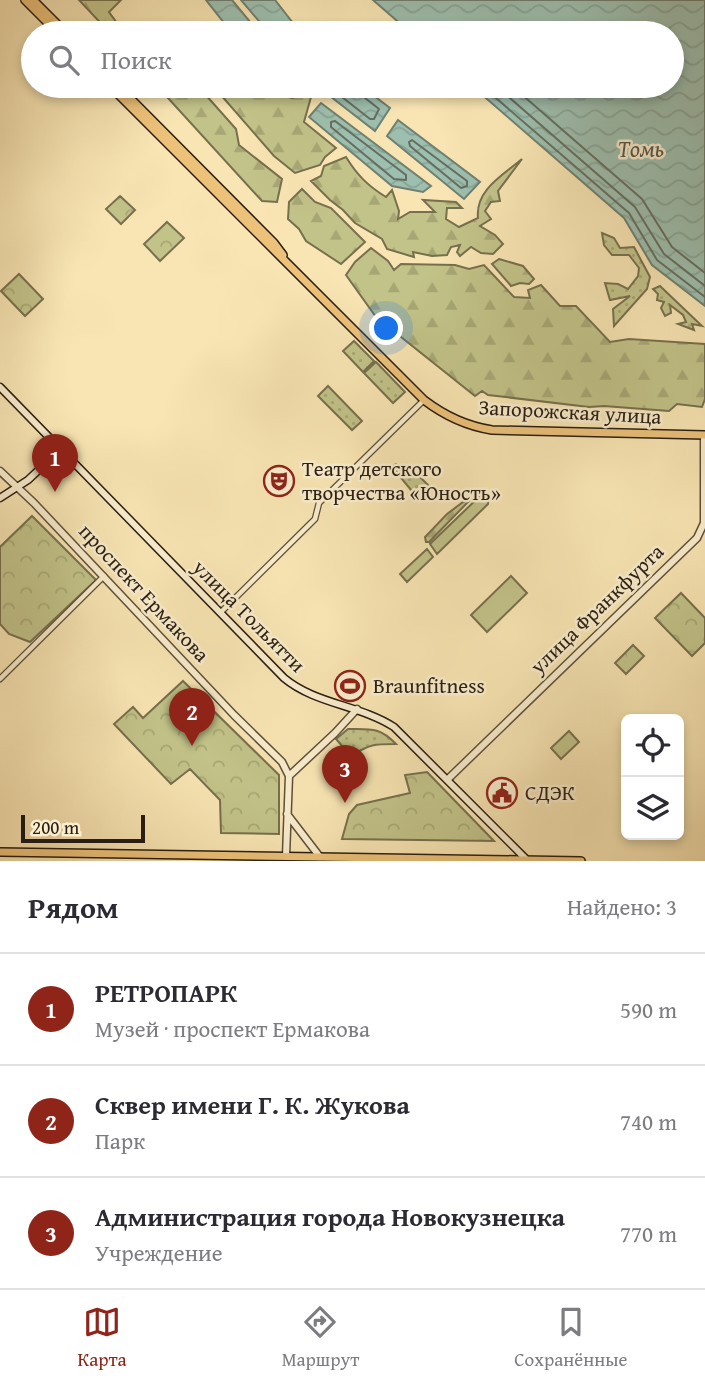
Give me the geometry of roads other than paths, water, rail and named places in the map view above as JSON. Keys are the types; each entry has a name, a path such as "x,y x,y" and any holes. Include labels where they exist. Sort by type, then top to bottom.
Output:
{"main road":[{"path":"25,0 46,21"},
{"path":"33,0 54,21"},
{"name":"Запорожская улица","path":"122,98 424,400 459,422 492,430 705,435"},
{"name":"Запорожская улица","path":"130,98 274,243 287,261"},
{"path":"0,852 582,861"}],"street":[{"name":"улица Тольятти","path":"0,387 292,685 357,709 394,727 528,861"},
{"path":"220,613 315,519 319,503 424,400"},
{"name":"улица Франкфурта","path":"448,779 696,538 704,523 705,435"},
{"path":"0,498 35,474 60,450"},
{"name":"проспект Ермакова","path":"0,471 105,576 282,762 289,776"},
{"path":"0,679 105,576"},
{"path":"286,856 289,776 357,709"},
{"path":"287,814 320,857"}],"water":[{"path":"206,0 232,0 249,21 223,21"},
{"path":"241,0 275,0 291,21 259,21"},
{"name":"Томь","path":"373,0 705,0 705,306 652,265 624,218 486,98 684,98 684,21 397,21"},
{"path":"332,98 377,98 390,108 375,131"},
{"path":"321,103 431,186 423,192 392,186 309,117"},
{"path":"398,120 480,182 464,199 387,136"}],"place":[{"name":"Театр детского творчества «Юность»","path":"279,481"},
{"name":"РЕТРОПАРК","path":"55,492"},
{"name":"Braunfitness","path":"350,686"},
{"name":"Сквер имени Г. К. Жукова","path":"192,746"},
{"name":"СДЭК","path":"502,793"},
{"name":"Администрация города Новокузнецка","path":"345,803"}]}
